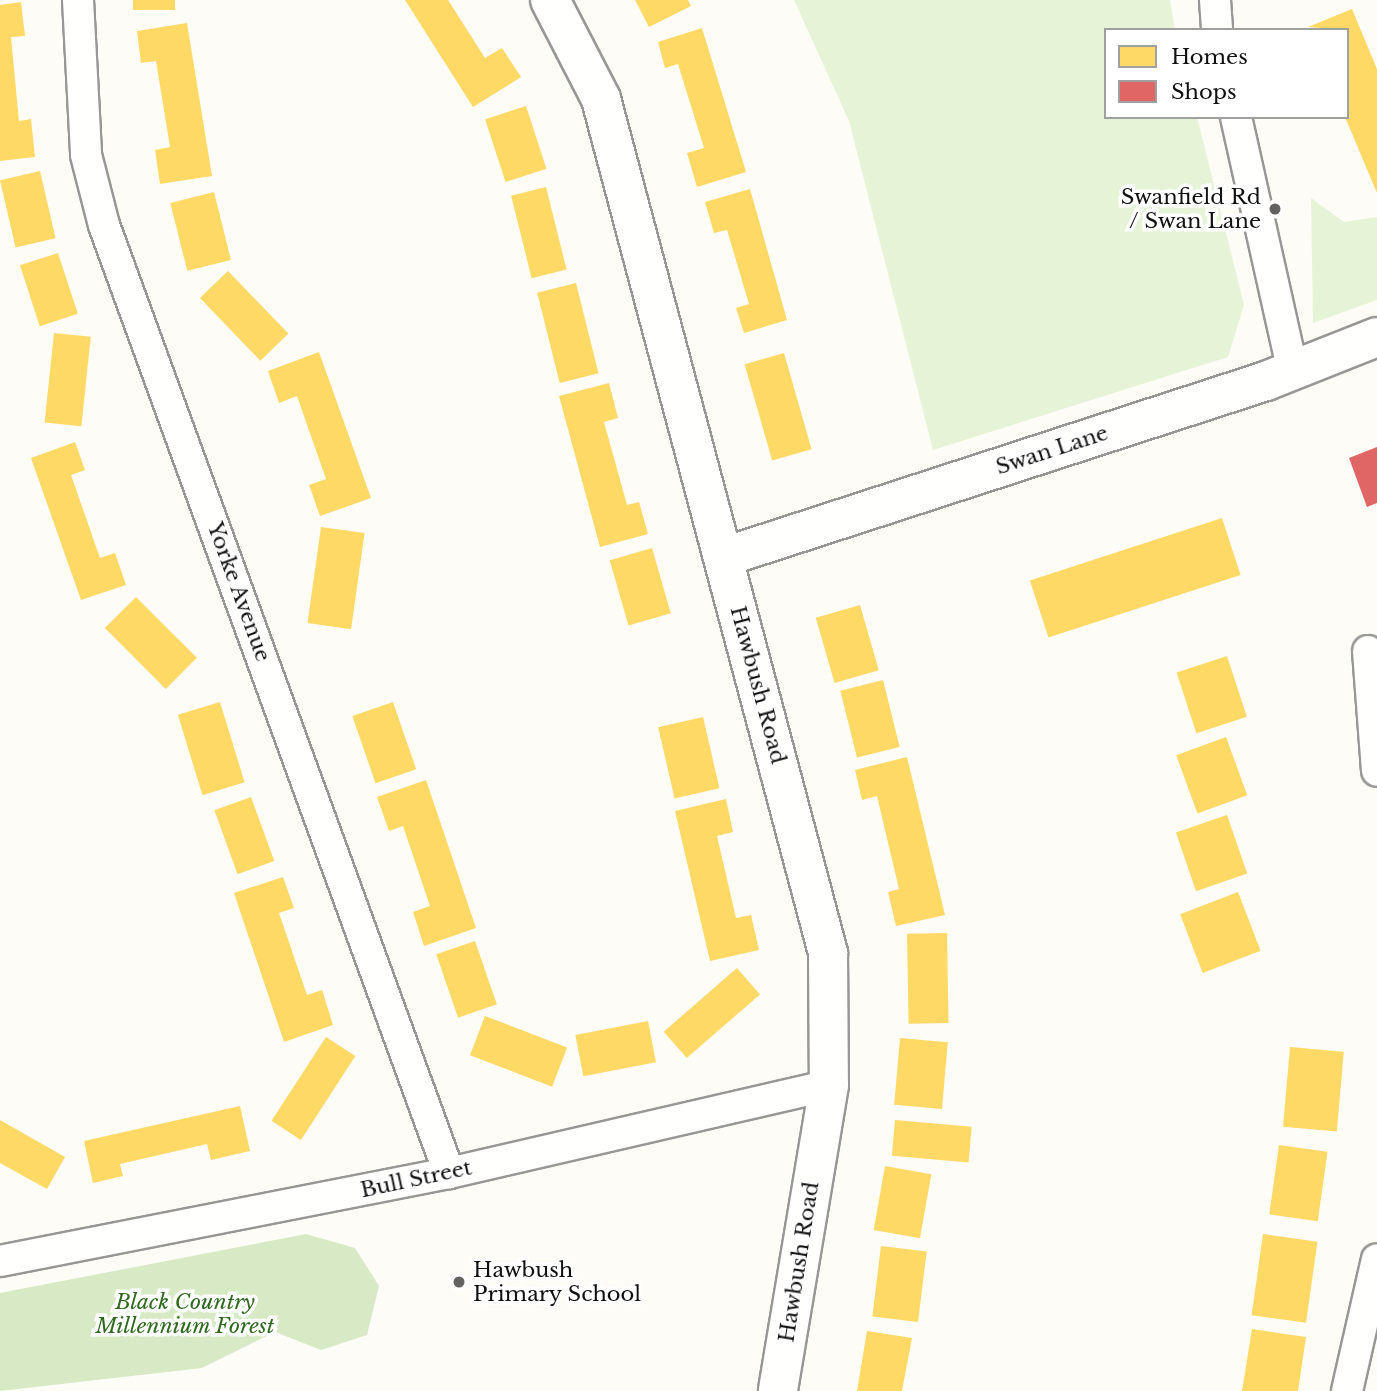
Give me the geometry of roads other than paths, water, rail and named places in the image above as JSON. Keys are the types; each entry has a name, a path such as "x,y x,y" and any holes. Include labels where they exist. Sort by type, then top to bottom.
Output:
{"street":[{"name":"Yorke Avenue","path":"78,0 86,155 104,225 449,1173"},
{"name":"Hawbush Road","path":"550,0 601,99 828,953 829,1085 778,1391"},
{"path":"1215,0 1217,28"},
{"path":"1236,119 1292,368"},
{"name":"Swan Lane","path":"724,557 1292,368 1377,337"},
{"path":"1368,651 1377,771"},
{"name":"Bull Street","path":"0,1261 449,1173 829,1085"},
{"path":"1347,1391 1377,1259"}],"place":[{"name":"Swanfield Rd / Swan Lane","path":"1275,209"},
{"name":"Hawbush Primary School","path":"459,1282"}],"park label":[{"name":"Black Country Millennium Forest","path":"185,1314"}]}
